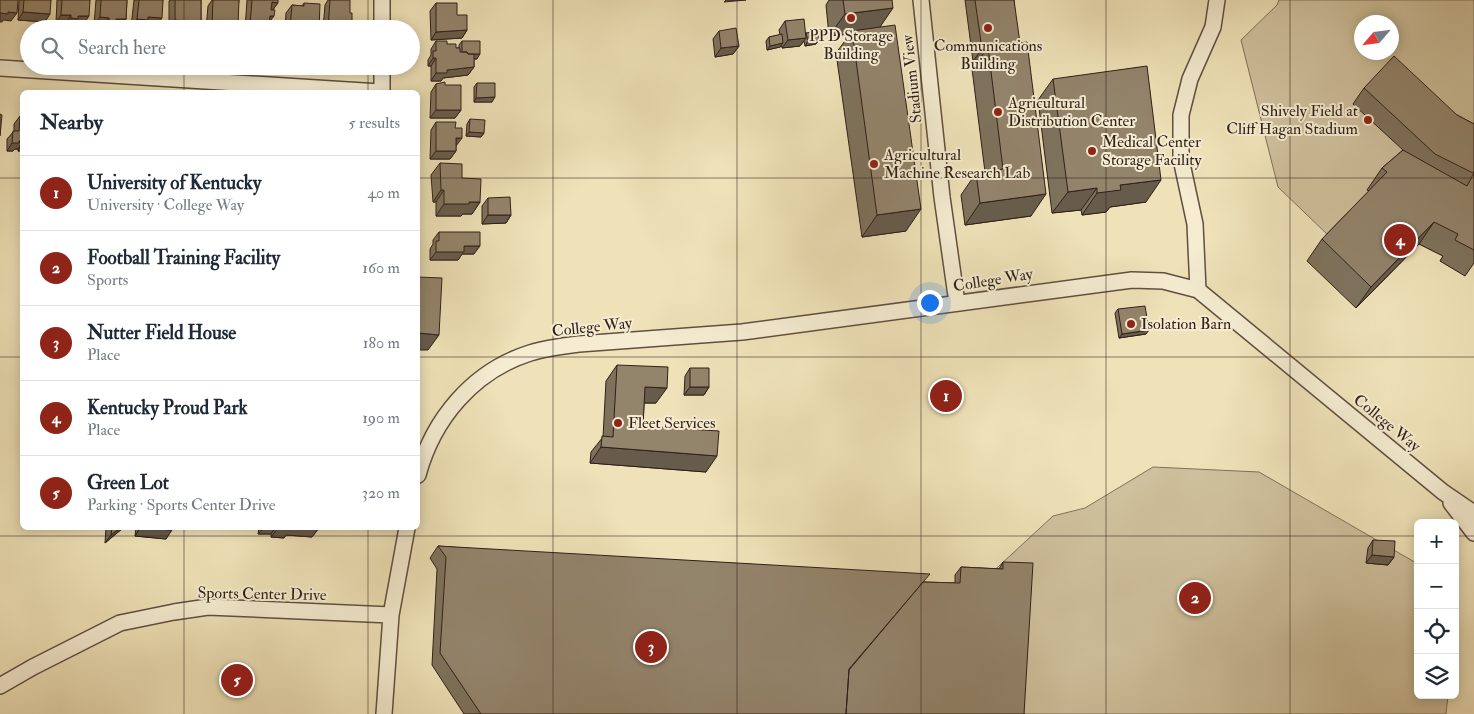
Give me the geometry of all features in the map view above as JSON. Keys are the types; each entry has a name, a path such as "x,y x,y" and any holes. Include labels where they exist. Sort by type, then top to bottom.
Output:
{"street":[{"path":"382,0 382,20"},
{"name":"Stadium View","path":"921,0 942,197 957,304"},
{"path":"1198,290 1195,224 1181,159 1181,115 1190,79 1212,28 1217,0"},
{"path":"0,68 20,69"},
{"path":"111,75 349,90"},
{"path":"381,90 382,75"},
{"name":"College Way","path":"420,468 434,434 462,395 484,376 530,353 558,347 742,332 957,304 1026,292 1132,280 1163,281 1198,290 1443,492 1474,514"},
{"name":"College Way","path":"1443,492 1474,533"},
{"name":"College Way","path":"1456,509 1474,524"},
{"path":"384,714 390,615 407,530"},
{"name":"Sports Center Drive","path":"0,686 120,623 171,613 208,607 390,615"}],"shaded area":[{"name":"Shively Field at Cliff Hagan Stadium","path":"1279,0 1474,0 1474,260 1465,275 1440,261 1443,256 1419,244 1356,308 1330,237 1278,187 1241,40 1277,5"},
{"path":"1153,467 1259,472 1414,562 1414,699 1448,699 1446,714 839,714 1053,516 1085,508"}],"building":[{"path":"0,0 18,0 17,13 0,13"},
{"path":"24,0 51,0 50,14 23,12"},
{"path":"62,0 90,0 89,16 78,16 78,19 71,18 71,15 61,15"},
{"path":"101,0 127,0 126,19 109,20 109,18 100,17"},
{"path":"139,0 163,0 162,18 148,17 148,20 137,19"},
{"path":"175,0 201,0 201,20 175,20"},
{"path":"213,0 239,0 238,20 212,20"},
{"path":"252,0 278,0 278,3 272,2 271,10 275,10 274,16 270,16 270,20 250,20"},
{"path":"330,0 350,0 352,20 329,20"},
{"path":"843,0 892,0 893,8 845,14"},
{"path":"975,0 1014,0 1020,43 982,49"},
{"path":"304,3 320,4 319,20 291,20 292,5 304,6"},
{"path":"436,3 457,3 457,15 467,15 467,30 436,32"},
{"path":"804,19 806,38 788,40 785,21"},
{"path":"895,25 921,209 877,215 852,31"},
{"path":"736,28 739,46 721,48 719,31"},
{"path":"818,31 819,40 808,41 806,33"},
{"path":"782,34 783,43 770,46 769,37"},
{"path":"436,41 447,41 447,44 456,44 456,48 460,48 460,52 474,54 474,67 447,70 447,73 436,73 436,58 433,58 433,51 436,51"},
{"path":"462,41 480,41 480,54 462,52"},
{"path":"1027,42 1046,194 980,203 976,173 1003,169 988,47"},
{"path":"1390,60 1398,60 1457,115 1474,124 1473,173 1435,154 1364,88"},
{"name":"Medical Center Storage Facility","path":"1147,66 1161,180 1120,185 1121,190 1097,193 1097,188 1068,192 1053,79"},
{"path":"445,82 445,85 461,85 461,110 436,110 436,84"},
{"path":"477,83 495,83 495,97 476,98"},
{"path":"0,114 2,115 0,136"},
{"path":"20,116 20,141 19,143 12,143 13,131 19,131"},
{"path":"470,119 485,120 484,133 469,132"},
{"path":"436,122 456,122 455,128 462,128 462,138 456,138 456,151 436,151"},
{"path":"1403,150 1467,186 1474,173 1474,250 1455,240 1458,234 1434,222 1371,287 1322,239 1387,172 1382,168"},
{"path":"440,163 462,164 462,178 481,179 480,202 444,204 444,190 441,190"},
{"path":"510,197 511,215 488,215 488,198"},
{"path":"439,232 480,232 480,246 464,246 464,252 436,252 436,241 439,241"},
{"path":"420,277 442,278 439,335 420,333"},
{"name":"Isolation Barn","path":"1145,306 1149,330 1122,334 1118,309"},
{"path":"617,365 668,367 667,388 645,387 643,426 719,431 717,456 601,447 602,436 613,437"},
{"path":"690,368 709,368 709,387 690,387"},
{"path":"1373,540 1395,541 1394,557 1372,555"},
{"path":"438,546 930,574 849,669 846,714 481,714 440,653 446,557"},
{"path":"1003,562 1033,563 1024,714 846,714 849,670 923,582 960,583 961,567 1003,569"}],"place":[{"name":"PPD Storage Building","path":"851,18"},
{"name":"Communications Building","path":"988,28"},
{"name":"Agricultural Distribution Center","path":"998,112"},
{"name":"Shively Field at Cliff Hagan Stadium","path":"1368,120"},
{"name":"Medical Center Storage Facility","path":"1092,151"},
{"name":"Agricultural Machine Research Lab","path":"874,164"},
{"name":"Kentucky Proud Park","path":"1400,240"},
{"name":"Isolation Barn","path":"1131,324"},
{"name":"University of Kentucky","path":"946,396"},
{"name":"Fleet Services","path":"618,423"},
{"name":"Football Training Facility","path":"1195,598"},
{"name":"Nutter Field House","path":"651,647"},
{"name":"Green Lot","path":"237,680"}]}
